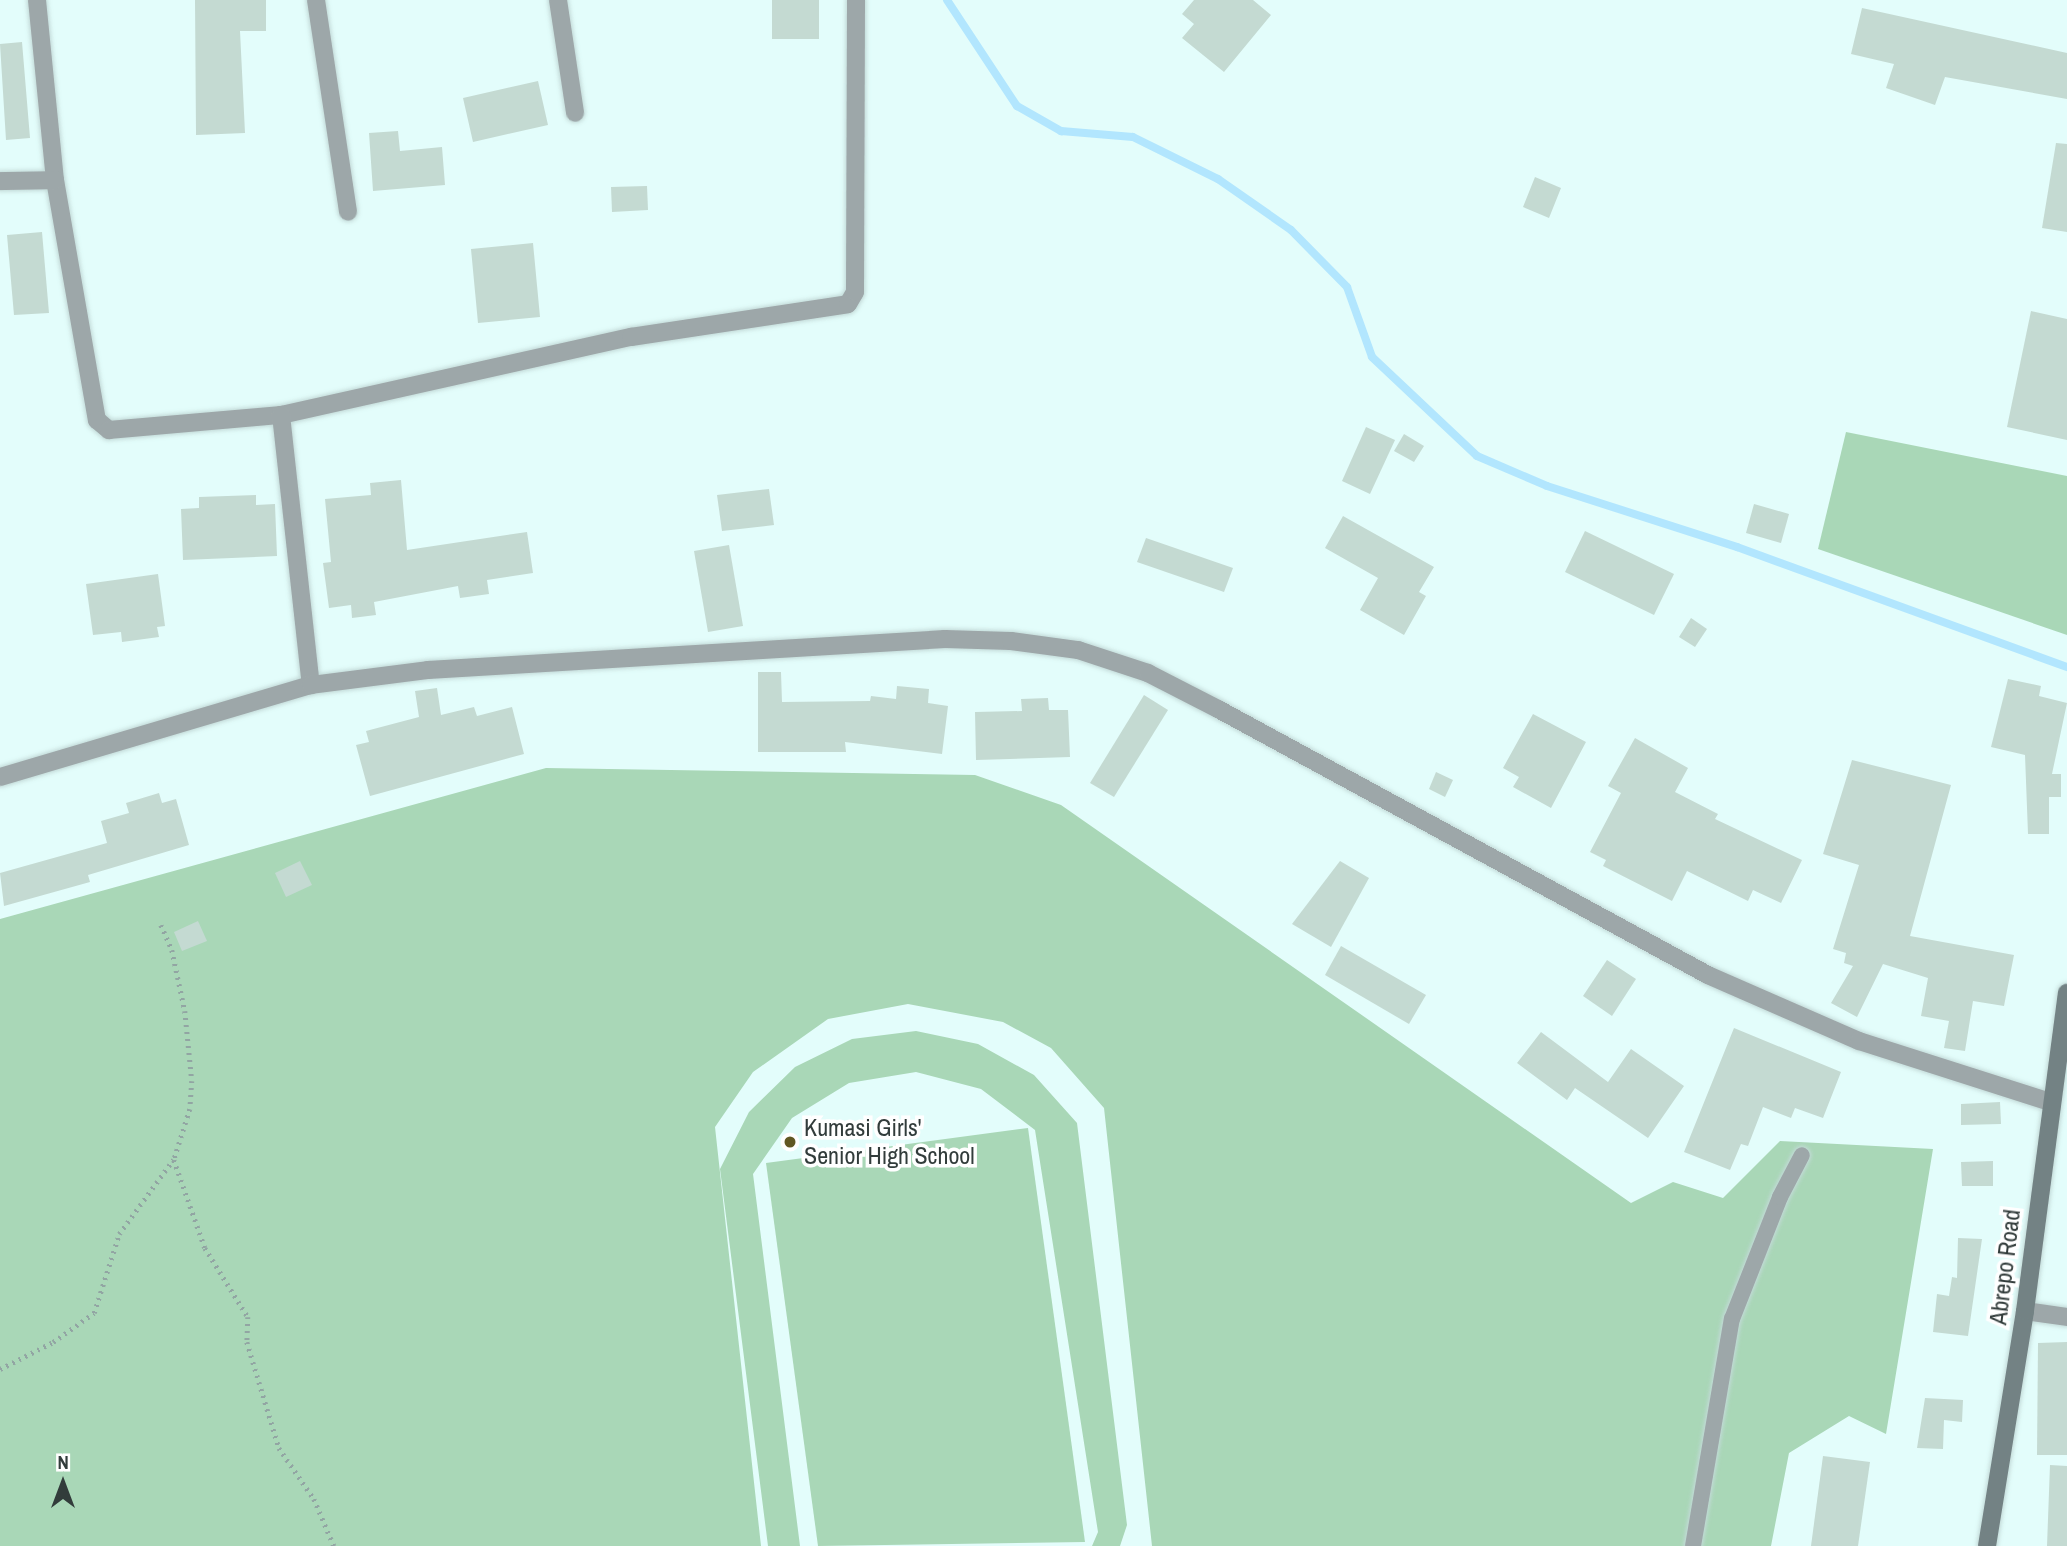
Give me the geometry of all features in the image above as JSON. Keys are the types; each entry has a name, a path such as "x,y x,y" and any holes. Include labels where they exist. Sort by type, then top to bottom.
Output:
{"main road":[{"name":"Abrepo Road","path":"1987,1546 2025,1311 2050,1102 2067,993"}],"street":[{"path":"37,0 55,180 101,425 109,430 281,415 631,337 848,304 855,292 856,0"},
{"path":"316,0 348,212"},
{"path":"558,0 576,113"},
{"path":"0,181 55,180"},
{"path":"281,415 311,685"},
{"path":"0,777 311,685 428,670 945,639 1011,641 1078,650 1148,673 1708,975 1859,1041 2050,1102"},
{"path":"2025,1311 2067,1317"}],"lane":[{"path":"1693,1546 1731,1320 1780,1197 1802,1155"}],"path":[{"path":"0,1369 54,1342 94,1313 118,1234 174,1160 190,1109 192,1081 177,975 160,925"},
{"path":"174,1160 205,1248 248,1317 247,1342 279,1448 314,1499 334,1546"}],"green space":[{"path":"1846,432 2067,476 2067,635 1818,549"},
{"name":"Kumasi Girls' Senior High School","path":"546,768 975,775 1061,805 1631,1203 1673,1182 1723,1198 1780,1141 1933,1149 1886,1434 1849,1416 1789,1453 1771,1546 1152,1546 1104,1108 1051,1048 1003,1022 908,1004 828,1019 753,1072 715,1127 761,1546 0,1546 0,919"},
{"path":"916,1031 978,1044 1034,1075 1077,1123 1127,1525 1120,1546 1092,1546 1098,1532 1035,1130 981,1089 916,1072 849,1083 792,1118 753,1174 800,1546 768,1546 720,1169 749,1112 795,1067 852,1039"},
{"path":"1028,1128 1085,1542 818,1546 766,1163"}],"building":[{"path":"195,0 266,0 266,31 240,31 245,133 196,135"},
{"path":"772,0 819,0 819,39 772,39"},
{"path":"1194,0 1253,0 1271,15 1224,72 1182,38 1194,24 1182,14"},
{"path":"1862,8 2067,53 2067,99 1945,77 1935,105 1886,88 1894,64 1851,54"},
{"path":"22,42 30,138 6,140 0,44"},
{"path":"538,81 548,125 473,142 463,98"},
{"path":"398,131 400,151 442,147 445,185 373,191 369,133"},
{"path":"2056,143 2067,144 2067,232 2042,228"},
{"path":"1535,177 1561,188 1549,218 1523,207"},
{"path":"647,186 648,210 612,212 611,187"},
{"path":"42,232 49,313 14,315 7,235"},
{"path":"533,243 540,317 478,323 471,249"},
{"path":"2031,311 2067,319 2067,440 2007,427"},
{"path":"1366,427 1395,440 1370,494 1342,481"},
{"path":"1404,434 1424,446 1414,462 1394,451"},
{"path":"401,480 407,550 527,532 533,573 487,580 489,594 460,598 458,586 374,602 376,615 352,618 351,605 329,608 323,563 331,562 325,499 371,495 370,483"},
{"path":"769,489 774,525 722,531 717,495"},
{"path":"256,495 256,505 275,504 277,556 183,560 181,509 199,508 199,497"},
{"path":"1754,504 1789,514 1781,543 1746,533"},
{"path":"1343,516 1434,567 1419,592 1426,596 1404,635 1360,610 1378,578 1325,548"},
{"path":"1585,531 1674,574 1654,615 1565,572"},
{"path":"1146,538 1233,568 1224,592 1137,562"},
{"path":"729,545 743,626 708,632 694,551"},
{"path":"158,574 165,626 157,627 159,637 122,642 121,632 93,635 86,584"},
{"path":"1691,618 1707,629 1695,647 1679,637"},
{"path":"758,672 781,672 782,702 870,701 871,696 896,699 897,686 929,689 928,703 948,706 942,754 845,742 846,752 758,752"},
{"path":"2008,679 2041,686 2039,696 2067,703 2052,774 2061,774 2061,797 2049,797 2049,834 2028,834 2025,755 1991,747"},
{"path":"437,688 441,715 474,707 477,716 512,707 524,754 370,796 356,745 369,742 366,731 419,717 415,691"},
{"path":"1144,695 1168,710 1114,797 1090,783"},
{"path":"1048,698 1049,710 1068,710 1070,757 976,760 975,712 1022,711 1021,699"},
{"path":"1533,714 1586,742 1551,808 1513,787 1519,777 1503,768"},
{"path":"1635,738 1688,768 1675,792 1718,814 1715,819 1802,860 1781,903 1753,890 1748,901 1687,871 1672,901 1603,866 1606,860 1590,852 1621,793 1608,786"},
{"path":"1852,760 1951,785 1910,936 2014,955 2004,1006 1973,1001 1965,1051 1944,1048 1949,1021 1921,1016 1928,978 1883,964 1857,1017 1831,1003 1853,966 1844,963 1846,953 1833,949 1859,865 1823,854"},
{"path":"1436,772 1453,780 1445,797 1429,789"},
{"path":"159,793 162,803 176,799 189,845 88,875 90,882 4,906 0,873 107,843 101,821 129,813 126,803"},
{"path":"300,861 312,885 286,897 275,873"},
{"path":"1340,861 1369,878 1331,947 1292,924"},
{"path":"198,921 207,941 182,951 174,932"},
{"path":"1341,946 1426,995 1409,1024 1325,975"},
{"path":"1607,960 1636,979 1612,1016 1583,996"},
{"path":"1734,1028 1841,1072 1823,1118 1795,1108 1791,1118 1763,1107 1748,1146 1741,1144 1730,1170 1684,1152"},
{"path":"1541,1032 1608,1082 1631,1049 1684,1086 1648,1138 1575,1088 1567,1100 1517,1063"},
{"path":"2000,1102 2001,1124 1961,1125 1961,1104"},
{"path":"1993,1161 1993,1186 1962,1186 1961,1162"},
{"path":"1958,1238 1982,1239 1968,1336 1933,1332 1937,1294 1949,1296 1952,1277 1957,1278"},
{"path":"2067,1342 2067,1455 2037,1455 2038,1343"},
{"path":"1925,1398 1963,1400 1962,1422 1944,1420 1943,1449 1917,1448"},
{"path":"1823,1456 1870,1462 1858,1546 1811,1546"},
{"path":"2050,1465 2067,1466 2067,1546 2047,1546"}],"waterway":[{"path":"947,0 1017,106 1061,131 1133,137 1218,179 1291,230 1347,287 1372,357 1477,456 1547,486 1737,547 2067,667"}],"place":[{"name":"Kumasi Girls' Senior High School","path":"790,1142"}]}
